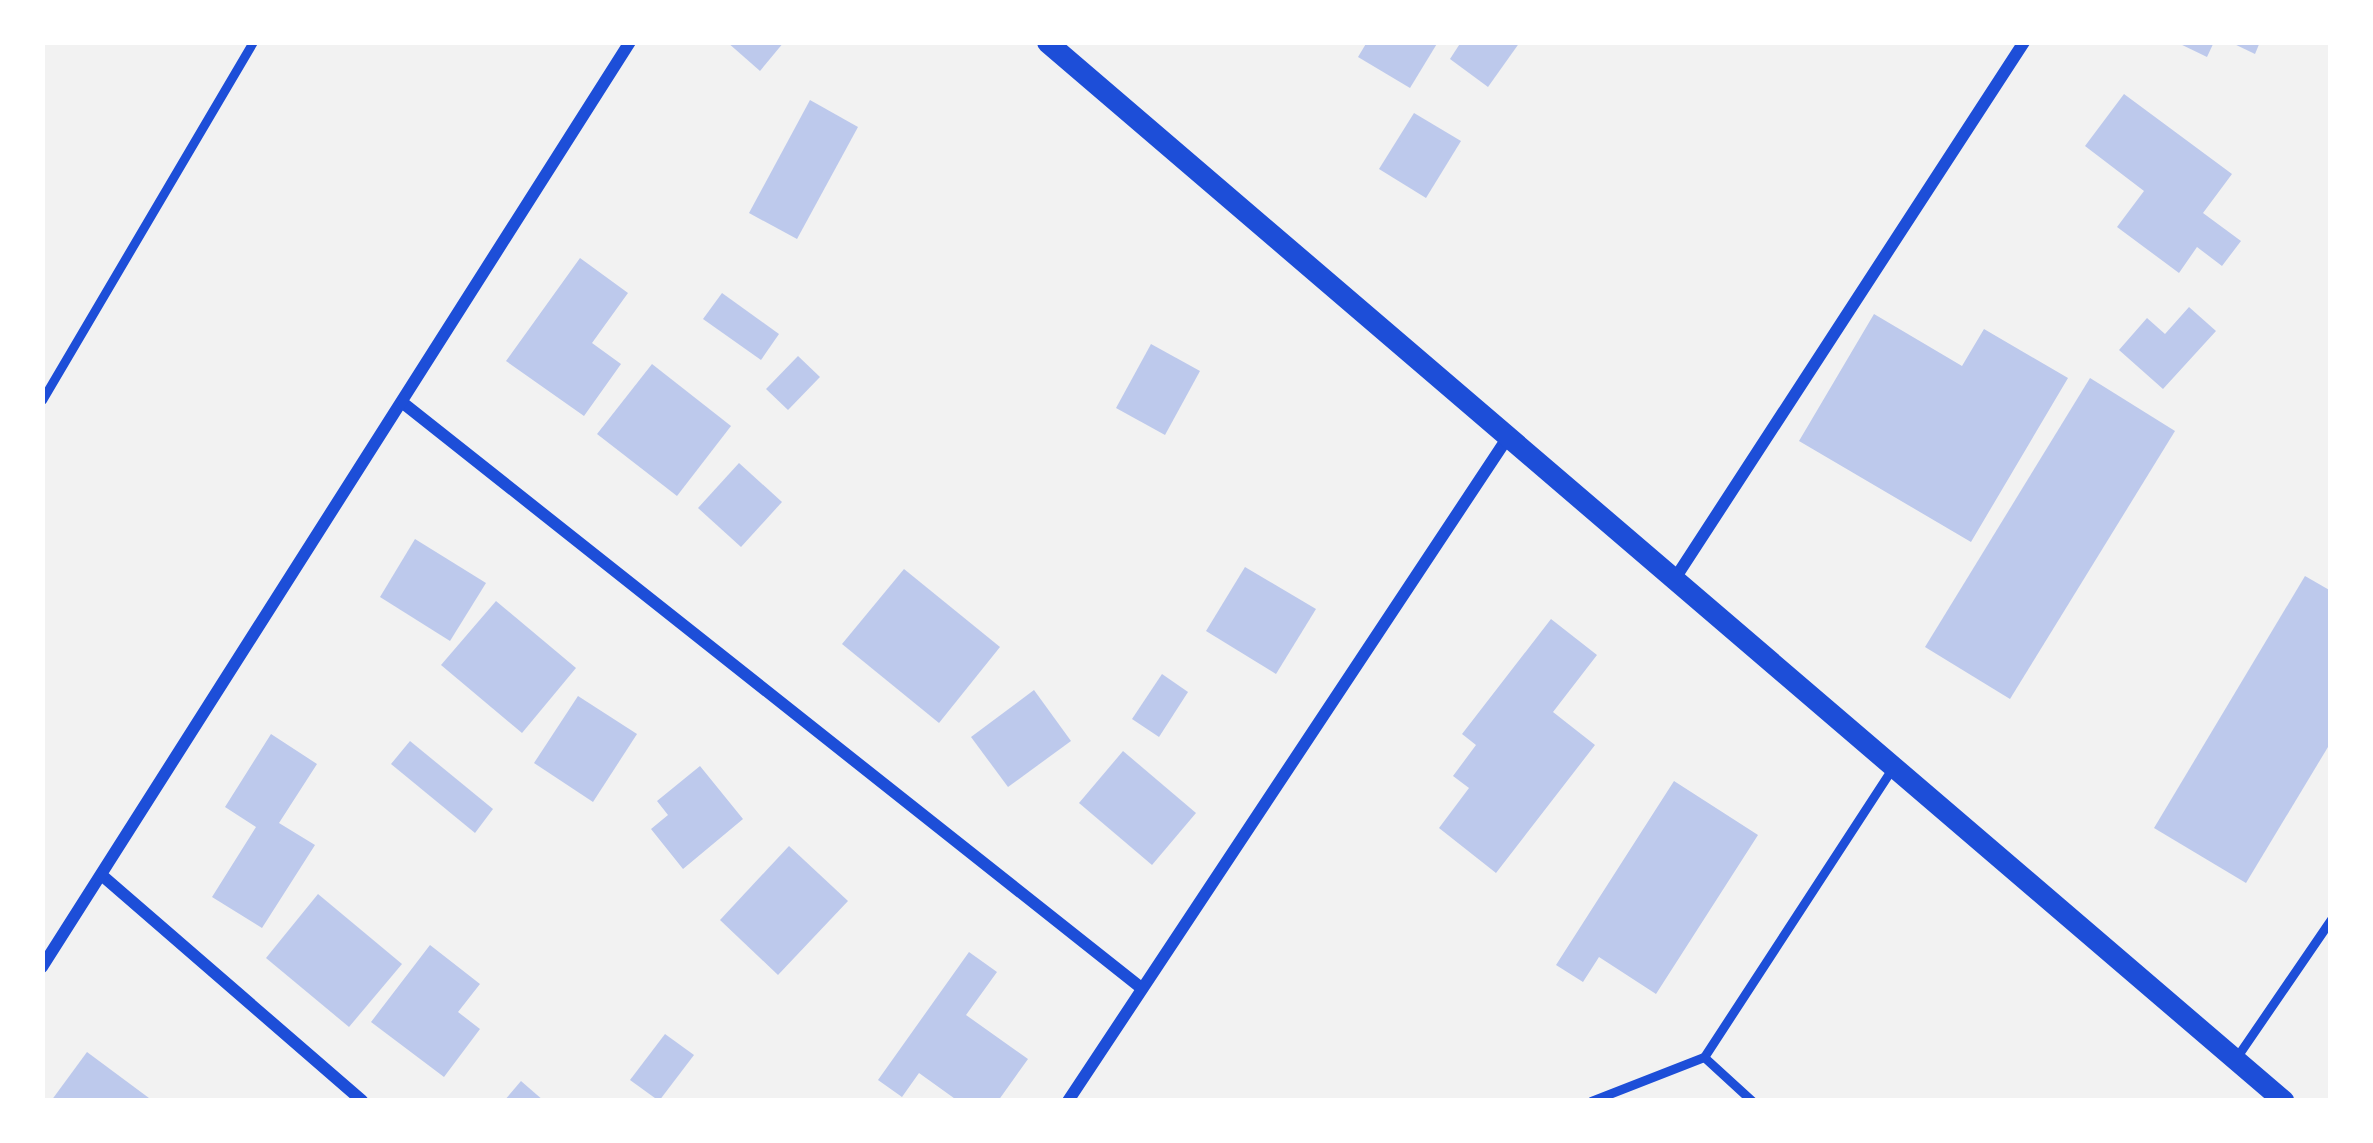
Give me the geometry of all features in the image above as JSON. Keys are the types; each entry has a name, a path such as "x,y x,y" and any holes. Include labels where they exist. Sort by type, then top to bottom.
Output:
{"street":[{"path":"42,967 105,878 630,42"},
{"path":"1047,42 2284,1101"},
{"path":"1673,581 2024,42"},
{"path":"403,403 1140,987"},
{"path":"1068,1101 1508,437"},
{"path":"105,878 362,1101"}],"lane":[{"path":"42,400 253,42"},
{"path":"1591,1101 1704,1057 1893,767"},
{"path":"2235,1059 2331,919"},
{"path":"1704,1057 1752,1101"}],"building":[{"path":"727,42 784,42 760,71"},
{"path":"1367,42 1438,42 1410,88 1358,57"},
{"path":"1461,42 1520,42 1488,87 1450,59"},
{"path":"2176,42 2214,42 2207,57"},
{"path":"2230,42 2260,42 2255,54"},
{"path":"2124,94 2232,174 2203,213 2241,241 2222,266 2197,247 2179,273 2117,227 2144,191 2085,146"},
{"path":"810,100 858,127 797,239 749,213"},
{"path":"1414,113 1461,141 1426,198 1379,169"},
{"path":"580,258 628,293 592,343 621,364 584,416 506,361"},
{"path":"722,293 779,334 761,360 703,319"},
{"path":"2189,307 2216,331 2163,389 2119,350 2147,318 2165,334"},
{"path":"1874,314 1962,366 1984,329 2068,378 1971,542 1799,441"},
{"path":"1151,344 1200,371 1165,435 1116,408"},
{"path":"798,356 820,377 788,410 766,389"},
{"path":"652,364 731,426 677,496 597,434"},
{"path":"2090,378 2175,431 2010,699 1925,647"},
{"path":"739,463 782,502 741,547 698,508"},
{"path":"415,539 486,583 450,641 380,597"},
{"path":"1245,567 1316,609 1276,674 1206,631"},
{"path":"904,569 1000,647 939,723 842,644"},
{"path":"2305,576 2331,591 2331,742 2246,883 2154,828"},
{"path":"496,601 576,668 522,733 441,665"},
{"path":"1551,619 1597,655 1553,712 1595,745 1496,873 1439,828 1469,788 1453,776 1476,745 1462,734"},
{"path":"1162,674 1188,692 1159,737 1132,719"},
{"path":"1034,690 1071,741 1008,787 971,737"},
{"path":"578,696 637,734 593,802 534,763"},
{"path":"271,734 317,764 279,823 315,845 262,928 212,897 256,827 225,807"},
{"path":"410,741 493,809 475,833 391,764"},
{"path":"1123,751 1196,813 1152,865 1079,803"},
{"path":"700,766 743,819 683,869 651,829 668,815 657,801"},
{"path":"1674,781 1758,835 1656,994 1599,957 1583,982 1556,965"},
{"path":"789,846 848,901 778,975 720,920"},
{"path":"318,894 402,964 349,1027 266,958"},
{"path":"430,945 480,984 458,1012 480,1029 444,1077 371,1022"},
{"path":"969,952 997,972 966,1015 1028,1059 998,1101 958,1101 919,1073 902,1097 878,1080"},
{"path":"665,1034 694,1055 659,1101 630,1080"},
{"path":"87,1052 153,1101 51,1101"},
{"path":"521,1081 544,1101 504,1101"}]}
